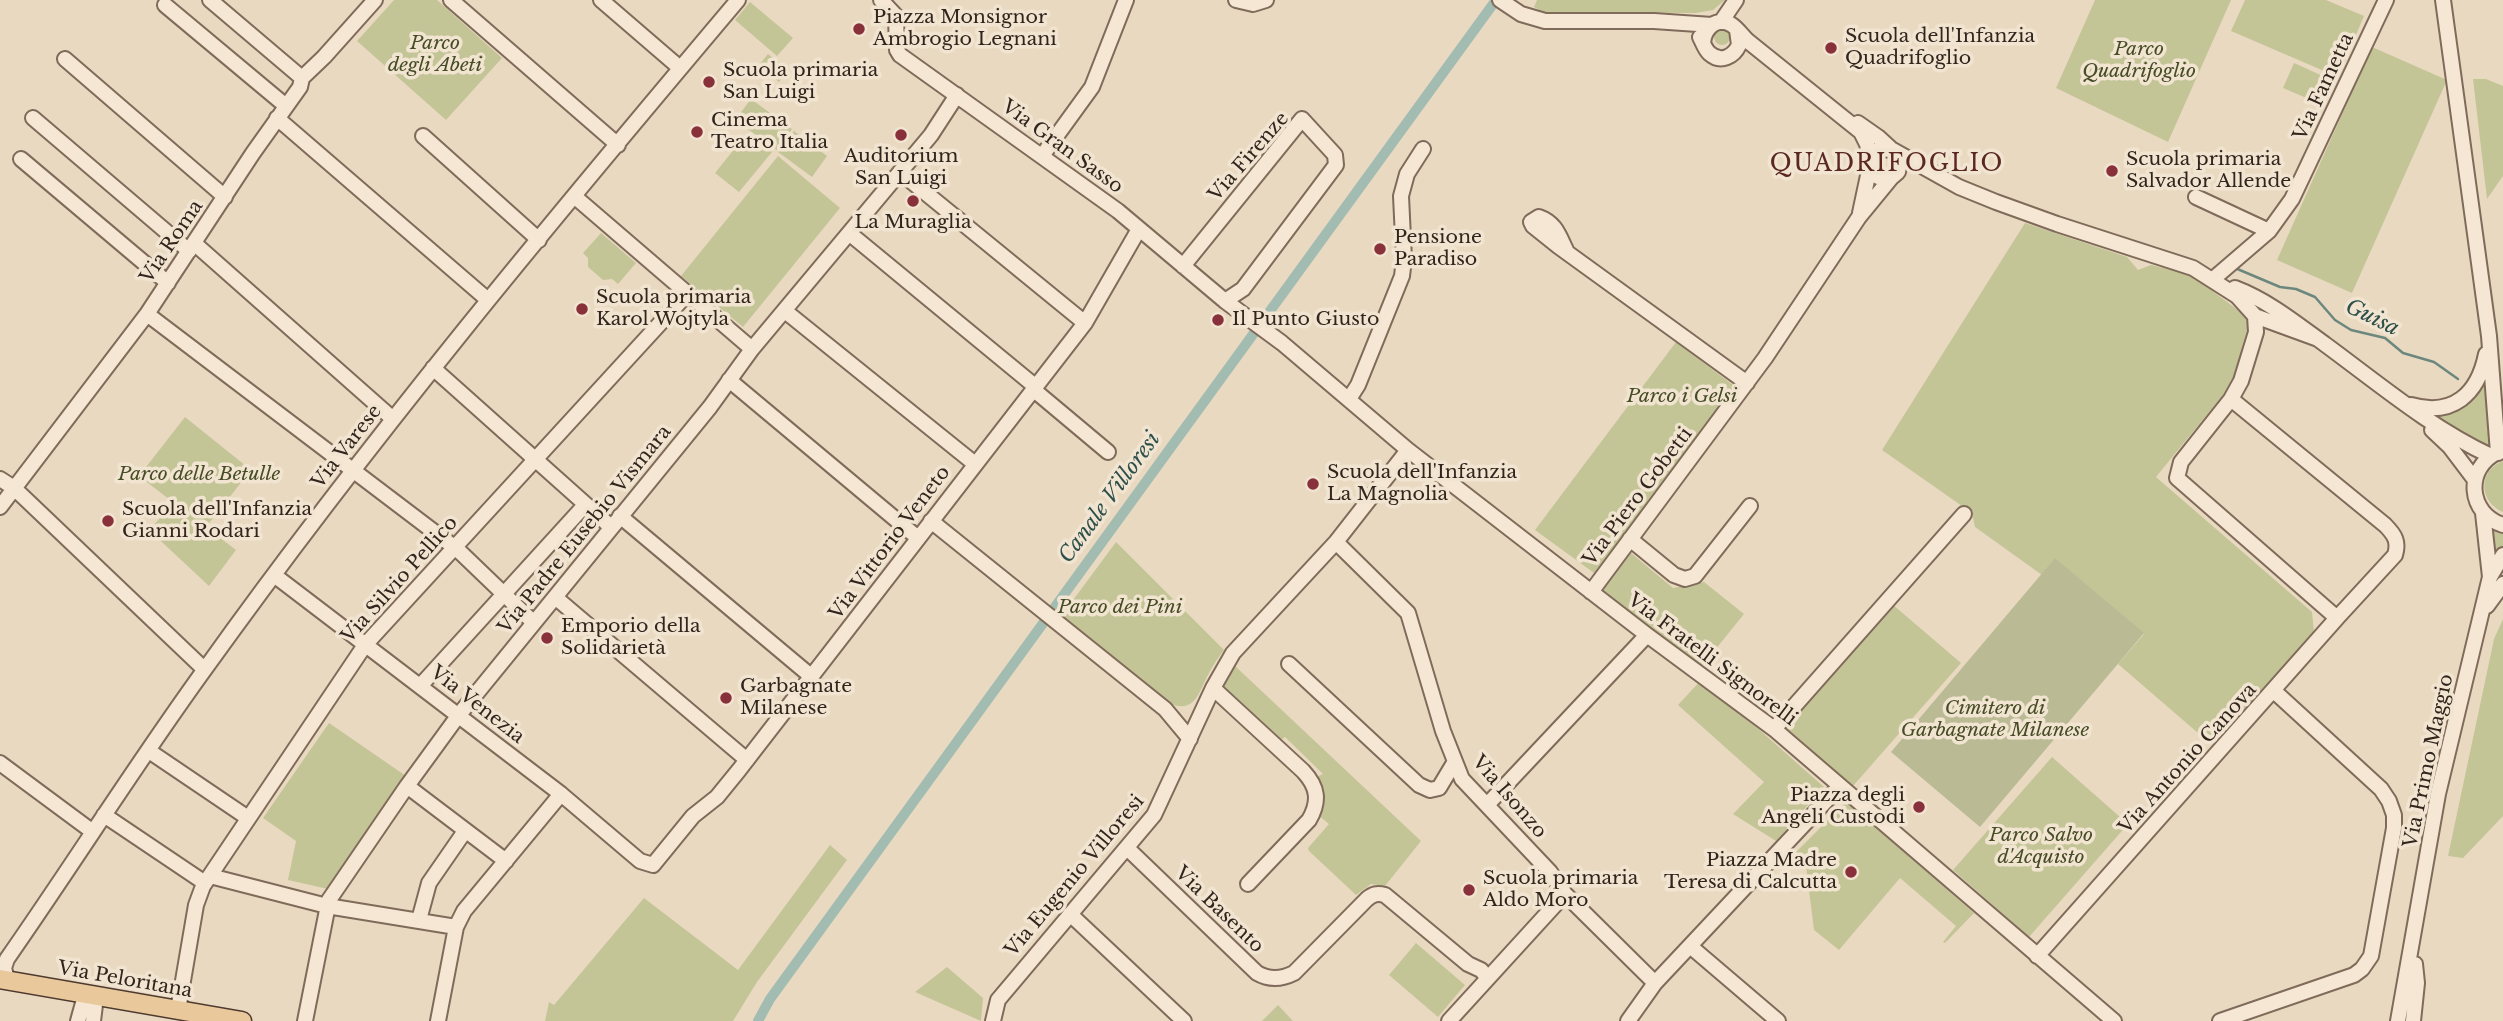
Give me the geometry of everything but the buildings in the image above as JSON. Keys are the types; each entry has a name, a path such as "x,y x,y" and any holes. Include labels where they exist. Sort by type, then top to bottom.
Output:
{"main road":[{"name":"Via Peloritana","path":"3,979 242,1021"}],"street":[{"path":"210,0 302,78"},
{"name":"Via Roma","path":"0,507 147,314 300,87 302,78 375,0"},
{"path":"451,0 618,145"},
{"path":"601,0 680,68"},
{"name":"Via Varese","path":"3,979 14,972 20,942 104,815 204,669 274,575 433,368 738,0"},
{"path":"1042,156 1089,93 1126,0"},
{"path":"1236,0 1253,4 1266,0"},
{"path":"1500,0 1529,18 1545,21 1654,21 1726,25 1834,110 1865,138 1870,163 1878,177 1891,178 1898,172 1895,155 1878,137 1834,110"},
{"path":"1703,43 1705,33 1726,25 1737,0"},
{"name":"Via Fametta","path":"2216,282 2269,231 2299,187 2386,0"},
{"path":"2444,0 2489,336 2497,453"},
{"name":"Via Gran Sasso","path":"884,1 896,16 897,50 900,54 1118,211 1225,301 1278,340"},
{"path":"165,5 488,300"},
{"path":"1670,23 1695,34 1707,51 1717,58 1726,58 1734,53 1740,40 1726,25"},
{"path":"1734,53 1752,54 1780,67"},
{"path":"65,59 225,197"},
{"name":"Via Padre Eusebio Vismara","path":"305,1021 331,895 407,786 458,716 752,349 931,135 957,95"},
{"path":"33,118 192,247 393,419"},
{"name":"Via Firenze","path":"1183,266 1302,119 1335,155 1336,164 1243,289 1225,301"},
{"path":"423,136 538,240"},
{"path":"1349,398 1358,385 1402,276 1404,259 1401,196 1407,174 1423,149"},
{"path":"1870,163 1875,151 1895,155 1996,202 2193,268 2237,296 2255,316 2256,332 2241,381 2231,399 2180,462 2178,478 2337,618"},
{"path":"21,159 168,283"},
{"name":"Via Piero Gobetti","path":"1859,217 1870,163"},
{"path":"900,172 1085,323"},
{"name":"Via Piero Gobetti","path":"1591,592 1747,383 1859,217 1891,178"},
{"path":"574,196 752,349"},
{"path":"2196,197 2269,231"},
{"name":"Via Vittorio Veneto","path":"653,865 693,816 717,797 747,760 1085,323 1139,229"},
{"path":"849,233 1108,452"},
{"path":"1566,250 1747,383"},
{"path":"2216,282 2243,291 2273,315"},
{"name":"Via Silvio Pellico","path":"178,1010 196,905 208,879 365,645 687,294"},
{"path":"2255,316 2263,310 2318,339 2403,403 2462,441 2497,453"},
{"path":"785,311 975,464"},
{"path":"147,314 454,548 534,623"},
{"path":"2256,332 2273,315"},
{"path":"2489,336 2503,374"},
{"path":"2403,403 2420,407 2441,407 2466,396 2483,371 2489,336"},
{"name":"Via Fratelli Signorelli","path":"1278,340 1408,450 1647,635 1774,729 2114,1021"},
{"path":"433,368 585,505 616,521 812,677"},
{"path":"729,380 918,538"},
{"name":"Via Antonio Canova","path":"2037,956 2395,555 2395,535 2385,525 2231,399"},
{"name":"Via Primo Maggio","path":"2403,403 2451,447 2474,481 2474,495 2483,513 2496,580"},
{"name":"Via Eugenio Villoresi","path":"993,1021 998,1000 1154,815 1213,688 1233,653 1336,542 1408,450"},
{"path":"2474,481 2480,467 2497,453"},
{"path":"0,479 14,488 204,669"},
{"path":"421,685 585,505"},
{"path":"1630,539 1674,575 1685,579 1695,576 1750,506"},
{"path":"2483,513 2503,525"},
{"path":"1774,729 1964,514"},
{"path":"931,521 1165,709 1190,739"},
{"name":"Via Isonzo","path":"1336,542 1408,613 1431,694 1462,779 1550,872 1565,894 1655,983"},
{"name":"Via Primo Maggio","path":"2399,1019 2438,794 2482,612 2503,555"},
{"name":"Via Venezia","path":"274,575 561,794 640,861 653,865"},
{"path":"555,597 747,760"},
{"path":"1487,805 1647,635"},
{"path":"1289,664 1419,785 1430,790 1438,788 1454,763"},
{"path":"1213,688 1303,771 1316,791 1315,810 1309,820 1248,884"},
{"path":"2220,1021 2354,975 2362,969 2371,956 2392,842 2394,815 2381,789 2274,691"},
{"path":"1165,709 1200,716"},
{"path":"149,751 248,818"},
{"path":"0,763 93,832"},
{"path":"407,786 506,861"},
{"path":"1628,1021 1655,983 1839,787"},
{"path":"438,1021 456,927 464,911 561,794"},
{"path":"104,815 208,879 327,906 456,927"},
{"path":"419,920 429,883 465,831"},
{"name":"Via Basento","path":"1127,848 1265,978 1286,977 1294,973 1375,894 1385,895 1468,964 1481,970 1486,980"},
{"path":"1449,1021 1565,894"},
{"path":"1070,914 1184,1021"},
{"name":"Via Primo Maggio","path":"2413,1021 2417,983 2415,964 2418,918"},
{"path":"1690,946 1778,1021"},
{"name":"Via Primo Maggio","path":"2399,1019 2415,964"},
{"path":"78,1021 88,996 95,1005 93,1021"}],"green space":[{"name":"Parco degli Abeti","path":"394,0 437,0 502,58 446,120 357,41"},
{"path":"1537,0 1725,0 1713,10 1696,13 1543,12 1534,7"},
{"name":"Parco Quadrifoglio","path":"2095,0 2231,0 2168,142 2056,88"},
{"path":"2245,0 2326,0 2364,16 2338,77 2231,31"},
{"path":"750,2 793,38 777,56 735,20"},
{"path":"1722,29 1728,31 1728,43 1722,45 1716,43 1714,37 1716,31"},
{"path":"2372,47 2447,80 2352,293 2277,260"},
{"path":"768,54 788,70 779,82 759,65"},
{"path":"2294,63 2334,81 2323,105 2283,88"},
{"path":"2473,79 2486,79 2503,86 2503,176 2487,199"},
{"path":"751,99 792,129 777,150 735,120"},
{"path":"794,131 827,156 812,177 778,152"},
{"path":"748,132 772,152 739,192 715,173"},
{"path":"778,156 840,208 743,327 681,276"},
{"path":"2025,223 2127,257 2138,270 2151,265 2191,275 2250,319 2231,385 2156,477 2312,612 2314,632 2219,736 2198,733 2118,664 2144,634 2055,559 2042,575 1975,527 1972,513 1882,450"},
{"path":"601,233 636,263 618,284 612,279 603,280 588,267 588,258 583,253"},
{"name":"Parco i Gelsi","path":"1676,342 1737,388 1594,573 1535,530"},
{"path":"2485,381 2491,425 2491,442 2486,448 2434,415"},
{"name":"Parco delle Betulle","path":"185,417 251,470 206,527 236,550 209,586 149,530 174,503 139,476"},
{"path":"2503,461 2503,512 2489,501 2484,486 2489,472"},
{"path":"2488,525 2503,529 2503,546 2495,562"},
{"name":"Parco dei Pini","path":"1116,542 1224,650 1190,704 1177,706 1168,703 1062,615"},
{"path":"1631,553 1673,588 1704,582 1744,614 1698,671 1600,591"},
{"name":"Cimitero di Garbagnate Milanese","path":"2055,558 2144,633 1980,827 1891,752"},
{"path":"1892,604 1961,663 1853,786 1785,727"},
{"path":"2503,619 2503,816 2463,858 2448,856 2494,639"},
{"path":"1234,665 1421,841 1385,886 1371,884 1356,895 1309,851 1308,848 1329,824 1318,815 1316,777 1323,774 1285,737 1279,741 1223,689 1223,683"},
{"path":"1702,679 1824,787 1776,841 1733,814 1764,782 1678,705"},
{"path":"329,723 406,776 328,889 288,880 296,841 263,818"},
{"name":"Parco Salvo d'Acquisto","path":"2052,757 2128,824 2029,937 1953,870"},
{"path":"1844,804 1852,806 1974,913 1945,943 1943,942 1956,926 1900,878 1839,950 1814,930 1806,866 1793,855"},
{"path":"830,845 847,860 757,982 733,1021 545,1021 549,1002 554,1005 644,898 738,970"},
{"path":"1416,943 1465,985 1438,1017 1389,975"},
{"path":"947,967 983,998 981,1021 915,992"},
{"path":"1278,1005 1293,1021 1262,1021"}],"waterway":[{"name":"Canale Villoresi","path":"758,1021 770,999 1496,0"},
{"name":"Guisa","path":"2235,268 2280,287 2296,289 2315,297 2335,320 2351,330 2385,338 2403,353 2434,362 2458,379"}],"place":[{"name":"Piazza Monsignor Ambrogio Legnani","path":"859,29"},
{"name":"Scuola dell'Infanzia Quadrifoglio","path":"1831,48"},
{"name":"Scuola primaria San Luigi","path":"709,82"},
{"name":"Cinema Teatro Italia","path":"697,132"},
{"name":"Auditorium San Luigi","path":"901,135"},
{"name":"Scuola primaria Salvador Allende","path":"2112,171"},
{"name":"La Muraglia","path":"913,201"},
{"name":"Pensione Paradiso","path":"1380,249"},
{"name":"Scuola primaria Karol Wojtyla","path":"582,309"},
{"name":"Il Punto Giusto","path":"1218,320"},
{"name":"Scuola dell'Infanzia La Magnolia","path":"1313,484"},
{"name":"Scuola dell'Infanzia Gianni Rodari","path":"108,521"},
{"name":"Emporio della Solidarietà","path":"547,638"},
{"name":"Garbagnate Milanese","path":"726,698"},
{"name":"Piazza degli Angeli Custodi","path":"1919,807"},
{"name":"Piazza Madre Teresa di Calcutta","path":"1851,872"},
{"name":"Scuola primaria Aldo Moro","path":"1469,890"}],"district":[{"name":"QUADRIFOGLIO","path":"1887,165"}]}
